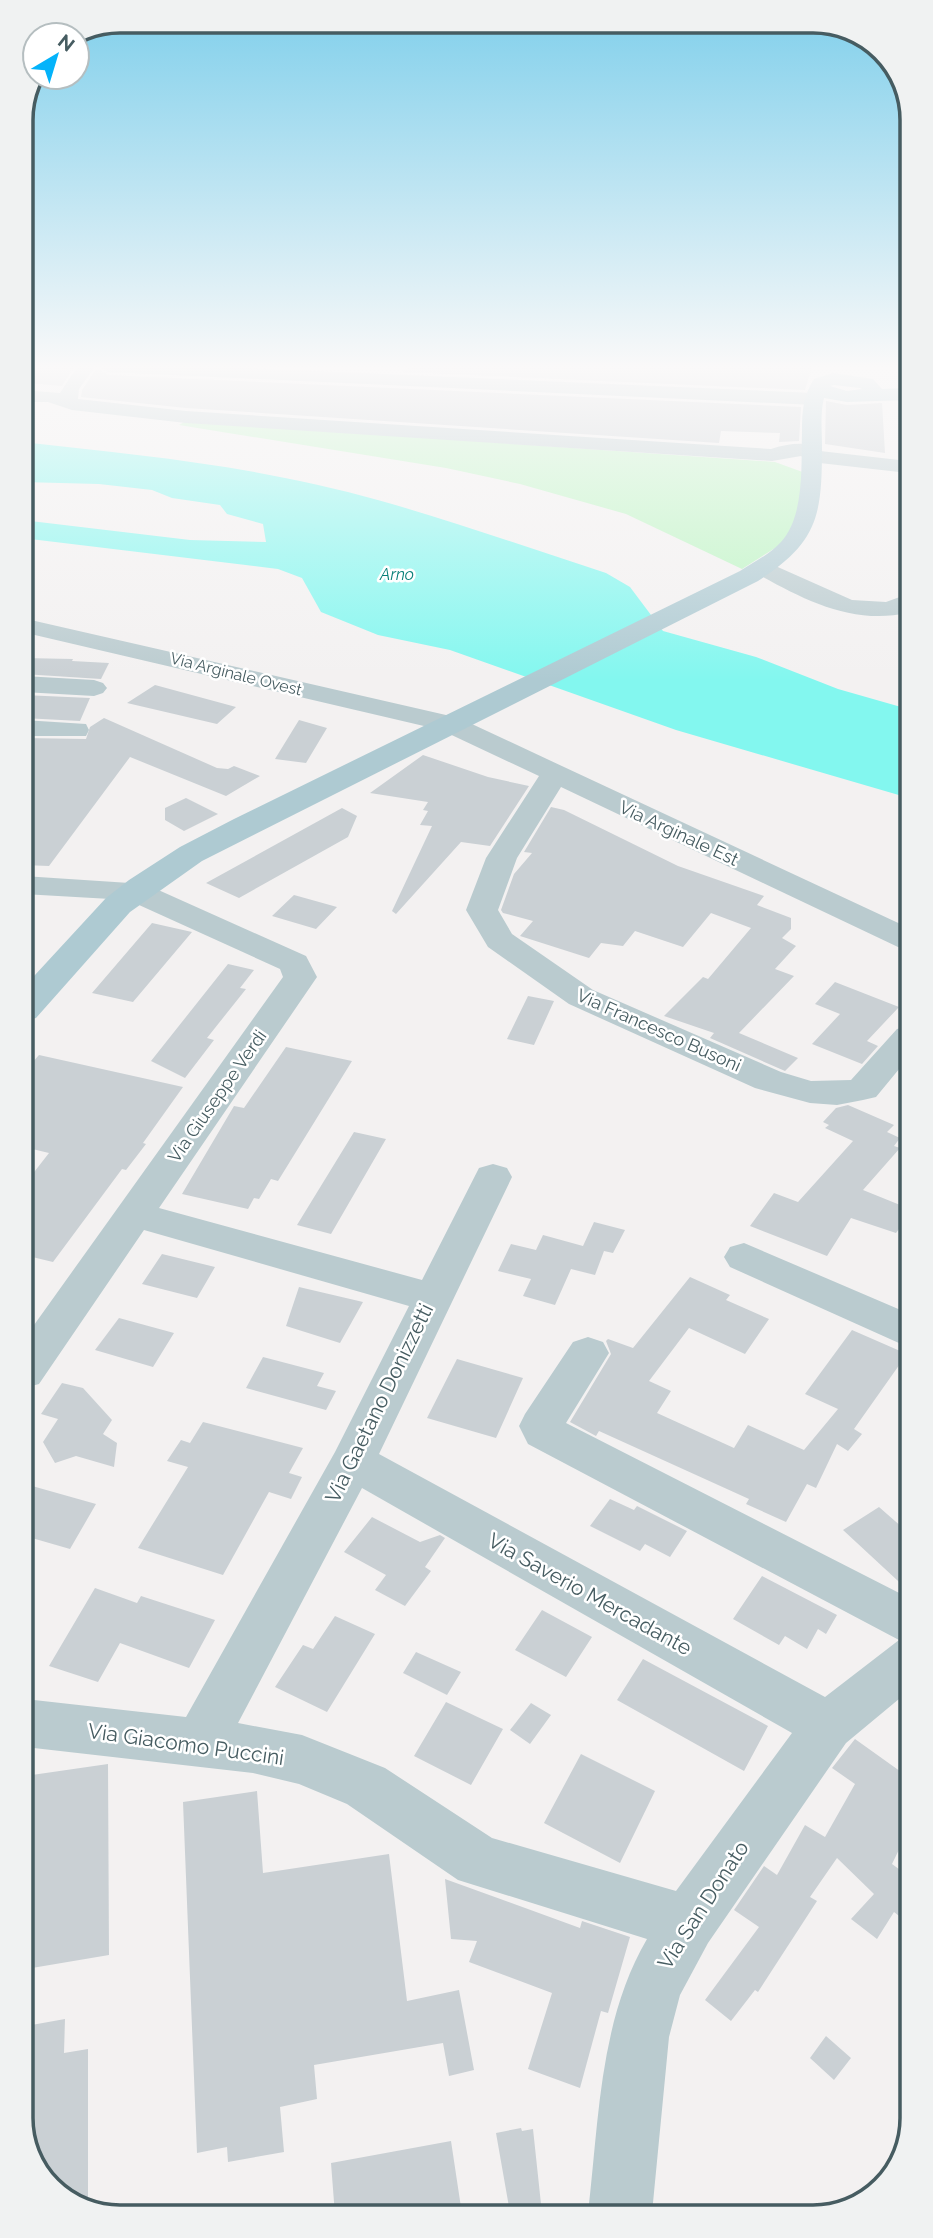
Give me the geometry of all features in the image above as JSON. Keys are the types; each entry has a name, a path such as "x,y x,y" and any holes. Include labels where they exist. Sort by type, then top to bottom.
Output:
{"main road":[{"path":"33,999 134,891 217,841 762,568 797,537 804,513 809,471"}],"street":[{"path":"762,568 834,605 888,611 900,608"},
{"name":"Via Arginale Ovest","path":"33,628 450,724"},
{"path":"33,685 94,688"},
{"path":"225,689 344,710 361,704"},
{"name":"Via Arginale Est","path":"450,724 900,936"},
{"path":"33,729 76,730"},
{"name":"Via Francesco Busoni","path":"554,775 484,895 482,910 499,940 524,961 581,997 768,1080 810,1092 837,1094 863,1089 900,1046"},
{"path":"33,886 134,891"},
{"name":"Via Giuseppe Verdi","path":"33,1359 300,977 294,963 277,954 134,891"},
{"path":"433,1298 493,1177"},
{"name":"Via Gaetano Donizzetti","path":"134,1214 433,1298 353,1461 200,1743"},
{"path":"744,1257 900,1327"},
{"path":"588,1353 541,1426 544,1432 900,1617"},
{"name":"Via Saverio Mercadante","path":"353,1461 828,1726"},
{"name":"Via San Donato","path":"621,2205 639,2037 653,1985 688,1923 828,1726 900,1667"},
{"name":"Via Giacomo Puccini","path":"33,1724 253,1749 302,1760 366,1786 478,1861 688,1923"}],"green space":[{"path":"462,471 801,471 808,474 791,538 742,569 626,514 520,484"}],"water":[{"name":"Arno","path":"33,471 252,472 366,497 606,573 630,587 663,631 756,657 838,689 900,707 900,795 676,730 450,650 378,635 321,612 302,578 278,569 33,539 33,521 190,540 266,542 263,524 227,514 220,505 172,498 152,490 99,484 33,482"}],"building":[{"path":"33,658 109,663 101,679 33,675"},
{"path":"155,685 236,707 217,724 127,703"},
{"path":"33,695 90,698 80,721 33,719"},
{"path":"104,718 217,768 228,769 234,766 260,776 226,796 130,757 49,866 33,865 33,738 86,739 90,727"},
{"path":"299,720 327,728 306,763 275,759"},
{"path":"423,755 488,777 529,786 490,846 461,842 396,914 392,911 432,826 420,825 428,811 423,810 428,802 370,793"},
{"path":"186,798 218,814 184,831 165,820 165,808"},
{"path":"551,807 564,810 678,866 764,896 757,905 791,918 791,929 782,938 796,946 775,969 794,976 739,1033 798,1058 785,1071 710,1038 714,1033 664,1016 703,977 708,979 751,928 711,913 683,947 635,931 623,946 601,943 589,958 520,936 533,921 503,913 501,910 514,874 532,853 524,852"},
{"path":"342,808 357,816 348,837 239,898 206,883"},
{"path":"294,895 337,907 316,929 272,916"},
{"path":"152,923 192,932 133,1002 92,993"},
{"path":"228,964 254,970 240,988 246,989 207,1038 214,1040 185,1078 151,1061"},
{"path":"835,982 899,1007 867,1041 878,1046 862,1064 812,1044 840,1014 815,1004"},
{"path":"528,996 554,1001 534,1045 507,1039"},
{"path":"286,1047 352,1061 278,1181 271,1179 259,1199 254,1198 248,1209 182,1194 234,1106 244,1108"},
{"path":"39,1055 183,1087 143,1143 146,1144 126,1170 122,1169 53,1262 33,1257 33,1173 49,1153 33,1149 33,1062"},
{"path":"848,1105 894,1125 887,1132 900,1138 894,1146 900,1148 863,1190 900,1205 900,1228 896,1233 851,1218 827,1256 750,1226 774,1193 798,1202 853,1141 825,1128 829,1125 823,1122 836,1108"},
{"path":"354,1132 386,1139 331,1234 297,1225"},
{"path":"594,1222 625,1230 613,1253 604,1251 595,1275 571,1269 555,1305 523,1296 531,1279 498,1271 511,1244 536,1250 543,1235 583,1246"},
{"path":"162,1254 215,1267 197,1298 142,1284"},
{"path":"690,1277 730,1295 726,1300 769,1319 745,1354 689,1328 649,1381 671,1391 657,1413 734,1448 748,1425 804,1450 838,1409 805,1394 852,1330 900,1351 900,1364 854,1429 862,1434 848,1451 837,1444 816,1488 807,1484 786,1522 746,1504 749,1499 599,1431 596,1436 570,1422 611,1354 606,1341 608,1339 633,1348"},
{"path":"299,1287 363,1302 340,1343 286,1326"},
{"path":"119,1318 174,1333 153,1367 95,1350"},
{"path":"263,1357 324,1373 317,1386 336,1391 326,1410 246,1388"},
{"path":"457,1359 523,1378 496,1438 427,1418"},
{"path":"62,1383 83,1388 112,1420 103,1434 117,1443 114,1467 76,1456 55,1463 43,1442 58,1419 41,1414"},
{"path":"203,1422 303,1448 289,1473 302,1477 291,1499 269,1492 223,1575 138,1548 188,1467 167,1461 181,1440 190,1443"},
{"path":"33,1486 96,1504 70,1549 33,1538"},
{"path":"610,1499 634,1510 637,1506 687,1531 670,1557 645,1544 640,1551 590,1526"},
{"path":"879,1507 900,1525 900,1583 843,1530"},
{"path":"372,1517 420,1542 440,1535 445,1538 425,1567 431,1571 405,1606 375,1590 386,1575 344,1552"},
{"path":"762,1576 837,1615 826,1634 818,1629 807,1649 785,1636 779,1645 733,1619"},
{"path":"95,1588 137,1603 141,1596 215,1620 189,1668 120,1643 98,1682 49,1666"},
{"path":"542,1610 592,1637 566,1677 515,1650"},
{"path":"335,1616 375,1634 327,1712 275,1687 303,1645 313,1649"},
{"path":"416,1652 461,1672 447,1695 403,1673"},
{"path":"643,1659 768,1726 744,1771 617,1700"},
{"path":"446,1702 503,1729 471,1785 414,1756"},
{"path":"531,1703 551,1715 530,1744 510,1730"},
{"path":"855,1739 900,1771 900,1848 892,1864 900,1870 900,1917 894,1912 877,1939 851,1919 874,1894 837,1858 810,1897 817,1901 758,1992 755,1990 731,2021 705,2000 759,1927 734,1910 764,1866 777,1875 805,1825 825,1837 855,1784 832,1768"},
{"path":"581,1754 655,1791 620,1863 544,1823"},
{"path":"108,1764 109,1955 33,1968 33,1775"},
{"path":"257,1791 263,1873 389,1854 407,2001 459,1990 474,2070 449,2076 443,2043 314,2065 317,2099 280,2107 284,2152 228,2162 227,2147 197,2153 183,1802"},
{"path":"445,1879 580,1928 582,1921 630,1937 608,2013 601,2011 580,2088 528,2069 552,1993 469,1962 477,1941 451,1939"},
{"path":"65,2019 64,2053 88,2049 88,2198 67,2187 59,2179 48,2166 38,2146 33,2118 33,2025"},
{"path":"826,2036 851,2058 834,2080 810,2058"},
{"path":"521,2128 522,2131 533,2129 541,2204 509,2205 496,2133"},
{"path":"451,2141 461,2205 334,2205 331,2163"}]}
